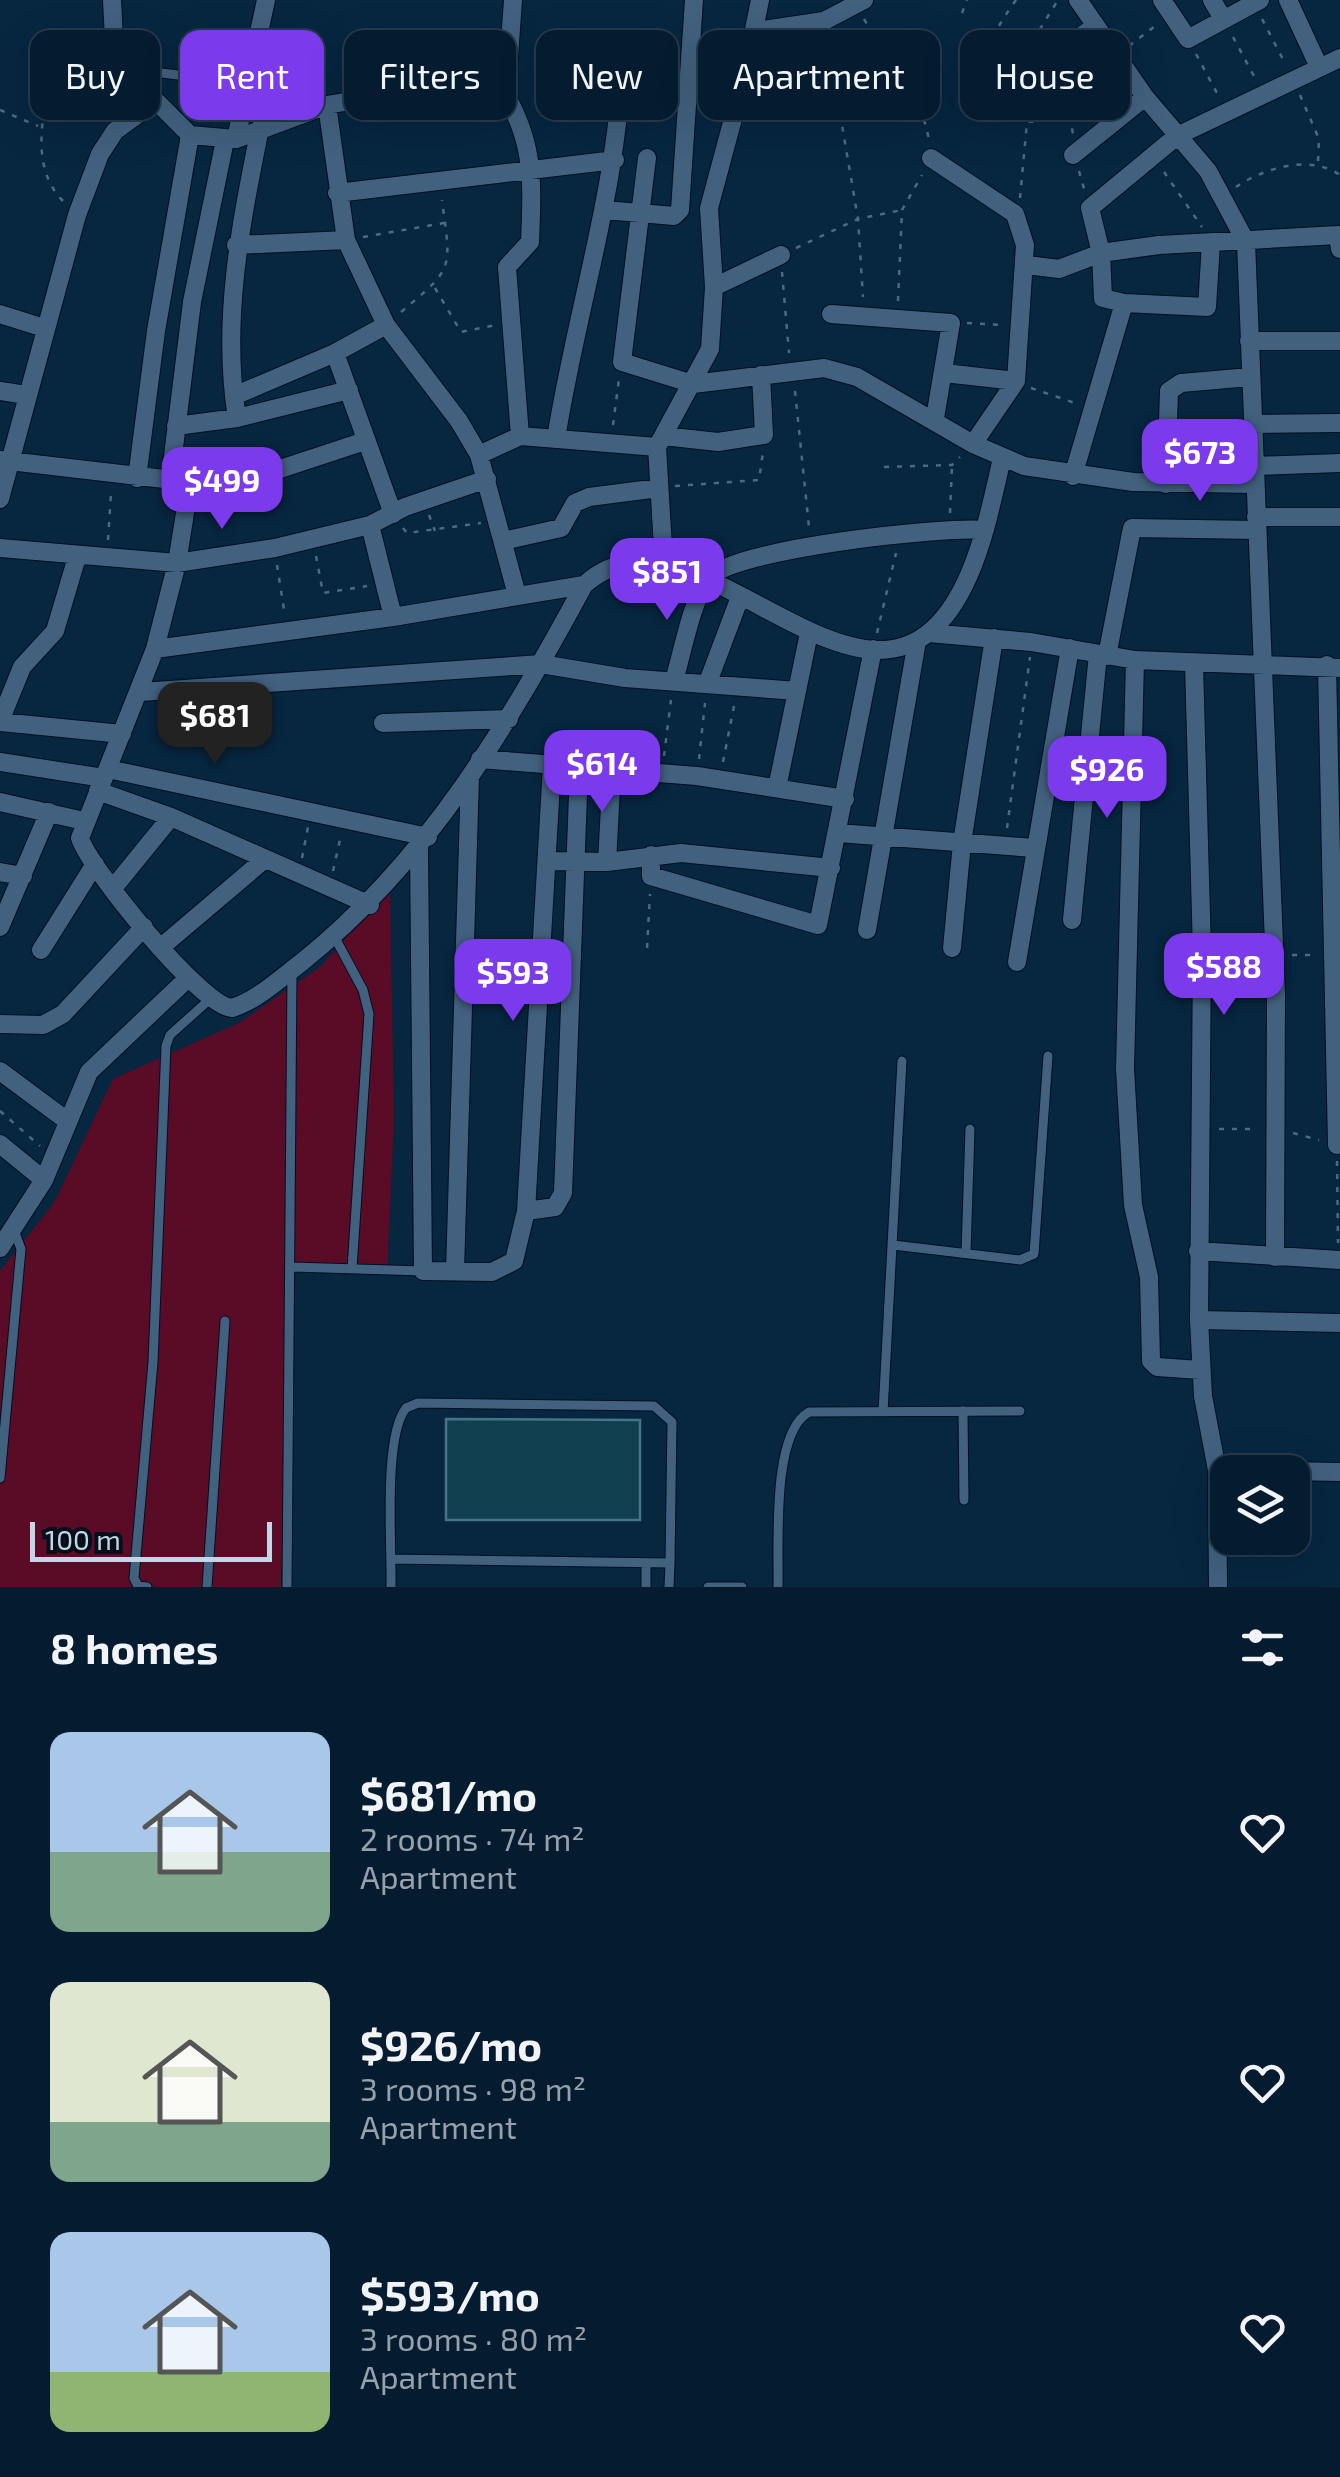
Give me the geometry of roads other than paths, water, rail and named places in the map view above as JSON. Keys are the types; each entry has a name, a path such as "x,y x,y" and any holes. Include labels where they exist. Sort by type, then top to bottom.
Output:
{"street":[{"path":"170,480 192,302 266,0"},
{"path":"511,30 513,0"},
{"path":"605,210 674,216 680,210 694,0"},
{"path":"756,30 760,0"},
{"path":"1102,0 1086,13 1223,197 1246,242 1275,955 1275,1257"},
{"path":"1212,0 1223,19"},
{"path":"1288,0 1319,67"},
{"path":"106,1 112,30"},
{"path":"1166,7 1188,39 1257,2"},
{"path":"763,30 824,21 860,4"},
{"path":"1211,242 1208,307 1124,304 1104,298 1101,253 1090,208 1154,159 1177,136 1340,58"},
{"path":"1073,155 1145,97"},
{"path":"160,105 190,135 231,139 344,101"},
{"path":"327,104 346,240 386,324 459,421 479,455 516,594"},
{"path":"516,108 533,169 530,242 507,266 508,322 520,436"},
{"path":"0,499 5,461 77,214 100,154 115,131 130,120"},
{"path":"556,439 580,302 605,210 617,120"},
{"path":"664,564 660,442 710,349 714,286 709,208 732,120"},
{"path":"237,418 231,352 236,245 260,128"},
{"path":"137,478 156,331 190,135"},
{"path":"647,158 622,362 693,384 721,384 792,368 848,373 1002,458 1073,476 1166,484 1340,463"},
{"path":"931,158 1019,218 1027,265 1016,382 974,444"},
{"path":"337,193 440,184 614,160"},
{"path":"1027,265 1059,269 1101,253 1338,235 1340,249"},
{"path":"236,245 346,240"},
{"path":"714,286 781,255"},
{"path":"1073,476 1124,304"},
{"path":"0,314 44,328"},
{"path":"831,314 950,323 935,418"},
{"path":"234,396 335,353 386,324"},
{"path":"1249,342 1340,342"},
{"path":"335,353 393,514"},
{"path":"944,374 1016,382"},
{"path":"479,455 520,436 610,442 718,442 764,435 761,375"},
{"path":"1166,484 1169,390 1180,384 1250,376"},
{"path":"176,426 237,418 349,390"},
{"path":"0,391 26,394"},
{"path":"1252,424 1340,423"},
{"path":"5,461 190,482 265,474 365,441"},
{"path":"867,930 923,637 963,587 985,530 1002,458"},
{"path":"0,548 177,563 275,548 370,525 487,479"},
{"path":"190,482 177,563 155,648 84,821 81,844 187,979 209,1000 225,1008 240,1006 334,936 370,905 424,843 510,718 584,585"},
{"path":"503,541 560,528 575,504 589,497 659,488"},
{"path":"1072,920 1102,655 1132,528 1340,516"},
{"path":"370,525 393,617"},
{"path":"674,681 707,580 732,564 902,533 949,528 985,530"},
{"path":"77,557 55,631 22,666 0,722 122,734"},
{"path":"155,648 393,617 584,585 618,566 664,564 707,580 808,633 872,649 923,637 994,638 1135,660 1334,666 1337,1145"},
{"path":"708,682 740,597"},
{"path":"777,788 808,633"},
{"path":"952,948 962,843 994,638"},
{"path":"1017,962 1070,648"},
{"path":"651,854 651,876 813,927 820,922 872,649"},
{"path":"1135,660 1125,1069 1131,1184 1149,1277 1151,1361 1158,1367 1200,1370"},
{"path":"140,692 541,664 674,681 797,690"},
{"path":"1194,664 1202,951 1198,1320 1200,1370 1214,1455"},
{"path":"384,723 510,718"},
{"path":"480,759 697,776 845,799"},
{"path":"0,762 312,811 424,843"},
{"path":"424,843 423,1271 492,1272 514,1261 526,1211 552,766"},
{"path":"526,1211 555,1207 563,1194 579,768"},
{"path":"607,862 612,768"},
{"path":"456,1272 470,776"},
{"path":"104,780 171,817 370,905"},
{"path":"0,802 84,821"},
{"path":"0,927 49,812"},
{"path":"114,887 171,817"},
{"path":"838,834 1034,848"},
{"path":"547,862 607,862 681,853 831,868"},
{"path":"160,948 265,859"},
{"path":"41,950 95,864"},
{"path":"0,872 23,876"},
{"path":"0,1024 43,1025 63,1014 144,927"},
{"path":"0,1248 7,1224 44,1180 66,1120 90,1072 187,979"},
{"path":"0,1070 66,1120"},
{"path":"0,1144 44,1180"},
{"path":"1198,1251 1340,1260"},
{"path":"1198,1320 1340,1324"},
{"path":"1310,1472 1340,1472"},
{"path":"1218,1555 1218,1587"}],"lane":[{"path":"334,936 364,990 369,1014 352,1269"},
{"path":"287,1587 292,969"},
{"path":"147,1587 138,1586 134,1578 153,1362 166,1046 170,1035 209,1000"},
{"path":"894,1244 1020,1260 1034,1254 1048,1056"},
{"path":"883,1412 902,1061"},
{"path":"966,1253 970,1129"},
{"path":"0,1478 21,1249 7,1224"},
{"path":"292,1267 423,1271"},
{"path":"208,1587 225,1321"},
{"path":"390,1587 395,1431 406,1408 418,1403 654,1406 672,1422 674,1435 670,1587"},
{"path":"963,1411 964,1500"},
{"path":"778,1587 784,1456 793,1428 809,1412 1020,1411"},
{"path":"391,1559 670,1563"},
{"path":"646,1565 646,1587"},
{"path":"708,1587 742,1587"}]}
